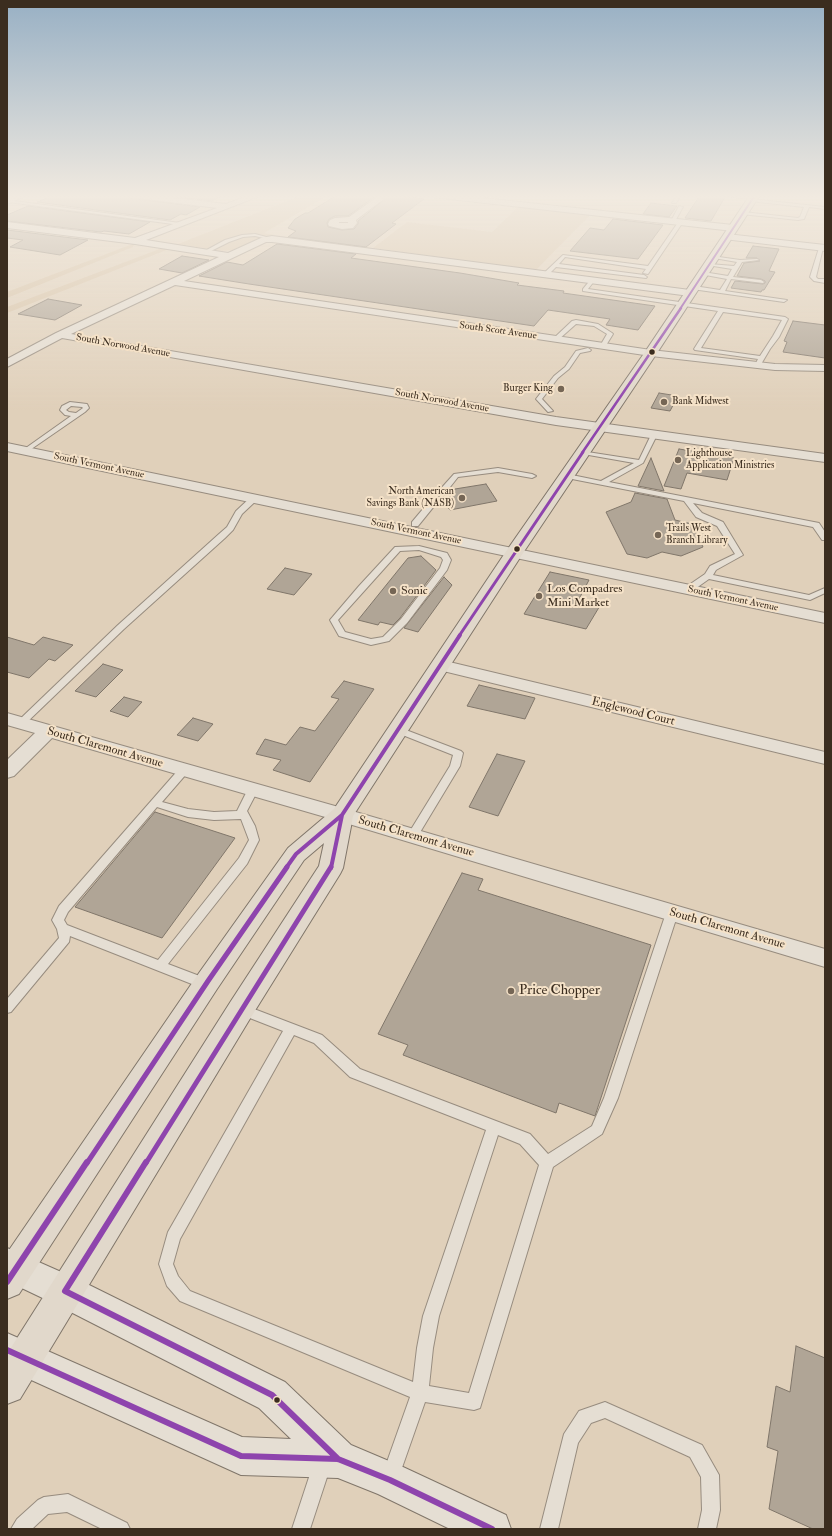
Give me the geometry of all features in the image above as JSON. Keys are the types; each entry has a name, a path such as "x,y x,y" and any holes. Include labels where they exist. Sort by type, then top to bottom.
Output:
{"main road":[{"path":"331,1459 272,1394 65,1291 10,1272 296,854 342,815 514,553 651,353 707,267"},
{"path":"342,815 331,868 65,1291 13,1365 242,1456 331,1459 390,1480 492,1529"}],"street":[{"path":"7,364 60,335 207,267"},
{"path":"489,267 592,280 689,295"},
{"name":"South Scott Avenue","path":"173,282 651,353 825,368"},
{"name":"South Norwood Avenue","path":"60,335 556,421 825,458"},
{"name":"South Vermont Avenue","path":"7,447 825,618"},
{"name":"Englewood Court","path":"441,665 825,758"},
{"name":"South Claremont Avenue","path":"14,721 342,815 825,958"},
{"path":"7,771 48,731"}],"lane":[{"path":"546,274 553,267"},
{"path":"567,267 644,277"},
{"path":"621,295 644,277 650,268 641,267"},
{"path":"711,267 729,277 761,282"},
{"path":"721,292 735,268 723,267"},
{"path":"817,267 813,277 816,280 825,281"},
{"path":"592,280 585,290 621,295 689,295 721,292 784,300"},
{"path":"689,295 721,310 785,319 776,337 767,348 760,362 697,349 721,310"},
{"path":"556,339 574,322 576,322 596,325 610,334 603,346"},
{"path":"550,411 539,399 556,377 567,368 578,352 588,350"},
{"path":"25,451 76,415"},
{"path":"602,483 641,462 654,435"},
{"path":"583,452 641,462"},
{"path":"440,494 456,475 498,470 532,476"},
{"path":"567,476 816,525 825,538"},
{"path":"14,721 222,536 230,528 239,512 255,498"},
{"path":"687,500 699,515 720,524 739,555 712,568 708,576 689,589"},
{"path":"415,524 431,505"},
{"path":"419,548 444,555 447,560 444,568 404,621 386,639 371,642 342,634 334,620 398,549 419,548"},
{"path":"708,576 810,598 825,590"},
{"path":"398,730 458,753 455,766 412,836"},
{"path":"7,1008 65,939 63,928 58,920 63,910 184,770"},
{"path":"160,966 243,861 254,840 250,826 242,812 253,790"},
{"path":"155,803 188,813 214,816 244,815"},
{"path":"291,1029 173,1237 166,1264 172,1281 185,1296 420,1393 474,1402 547,1163 597,1130 611,1098 672,913"},
{"path":"63,928 206,984"},
{"path":"241,1009 318,1039 354,1073 493,1128 525,1139 547,1163"},
{"path":"390,1480 420,1393 425,1348 431,1316 493,1128"},
{"path":"549,1529 570,1440 585,1418 606,1410 696,1451 710,1475 711,1510 707,1529"},
{"path":"301,1529 331,1459"},
{"path":"20,1529 44,1506 68,1503 121,1529"}],"shaded area":[{"path":"73,267 84,267 7,298 7,292"},
{"path":"113,267 124,267 7,313 7,307"},
{"path":"511,267 539,267 536,270"}],"building":[{"path":"163,267 195,267 182,273 159,269"},
{"path":"218,267 414,267 519,283 517,285 564,291 563,293 655,306 638,330 606,325 610,319 548,310 534,326 199,276"},
{"path":"742,267 771,267 769,271 775,272 764,290 761,292 731,288 735,281 765,283 765,281 761,279 737,276"},
{"path":"48,299 82,305 55,320 18,314"},
{"path":"793,321 825,325 825,358 783,352 787,342 784,341"},
{"name":"Bank Midwest","path":"659,393 678,396 670,411 651,408"},
{"path":"679,449 734,458 727,480 687,473 681,489 664,486"},
{"path":"651,458 664,491 638,486"},
{"name":"North American Savings Bank (NASB)","path":"486,484 497,501 450,510 441,498 455,489"},
{"name":"Trails West Branch Library","path":"635,493 667,499 675,520 692,524 703,547 681,556 662,552 647,558 627,554 606,512 631,502"},
{"name":"Sonic","path":"421,556 436,570 400,618 393,625 380,622 378,625 358,620 408,558"},
{"path":"285,568 312,574 294,595 267,589"},
{"path":"550,572 589,580 579,599 601,604 586,629 524,614"},
{"path":"444,577 452,585 418,632 404,628"},
{"path":"7,637 34,645 43,637 73,645 55,661 49,659 29,678 7,672"},
{"path":"103,664 123,670 96,697 75,691"},
{"path":"344,681 374,689 310,782 273,770 281,760 256,754 265,739 286,745 300,727 315,731 339,699 331,697"},
{"path":"479,685 535,698 525,719 467,706"},
{"path":"124,697 142,702 128,717 110,711"},
{"path":"193,718 213,724 198,741 177,735"},
{"path":"497,754 525,761 498,816 469,807"},
{"path":"155,812 235,838 162,938 75,907"},
{"path":"462,873 483,879 478,890 651,945 595,1116 559,1103 556,1113 403,1055 408,1045 378,1034"},
{"path":"796,1346 825,1358 825,1529 813,1529 769,1509 778,1451 767,1447 776,1386 790,1392"}],"transit line":[{"path":"7,1282 208,981 296,854 342,815 514,553 651,353 708,267"},
{"path":"338,1459 272,1395 65,1291 331,868 342,815"},
{"path":"7,1350 241,1456 338,1459 390,1480 492,1529"}],"place":[{"name":"Burger King","path":"561,389"},
{"name":"Bank Midwest","path":"664,402"},
{"name":"Lighthouse Application Ministries","path":"678,460"},
{"name":"North American Savings Bank (NASB)","path":"462,498"},
{"name":"Trails West Branch Library","path":"658,535"},
{"name":"Sonic","path":"393,591"},
{"name":"Los Compadres Mini Market","path":"539,596"},
{"name":"Price Chopper","path":"511,991"}]}
